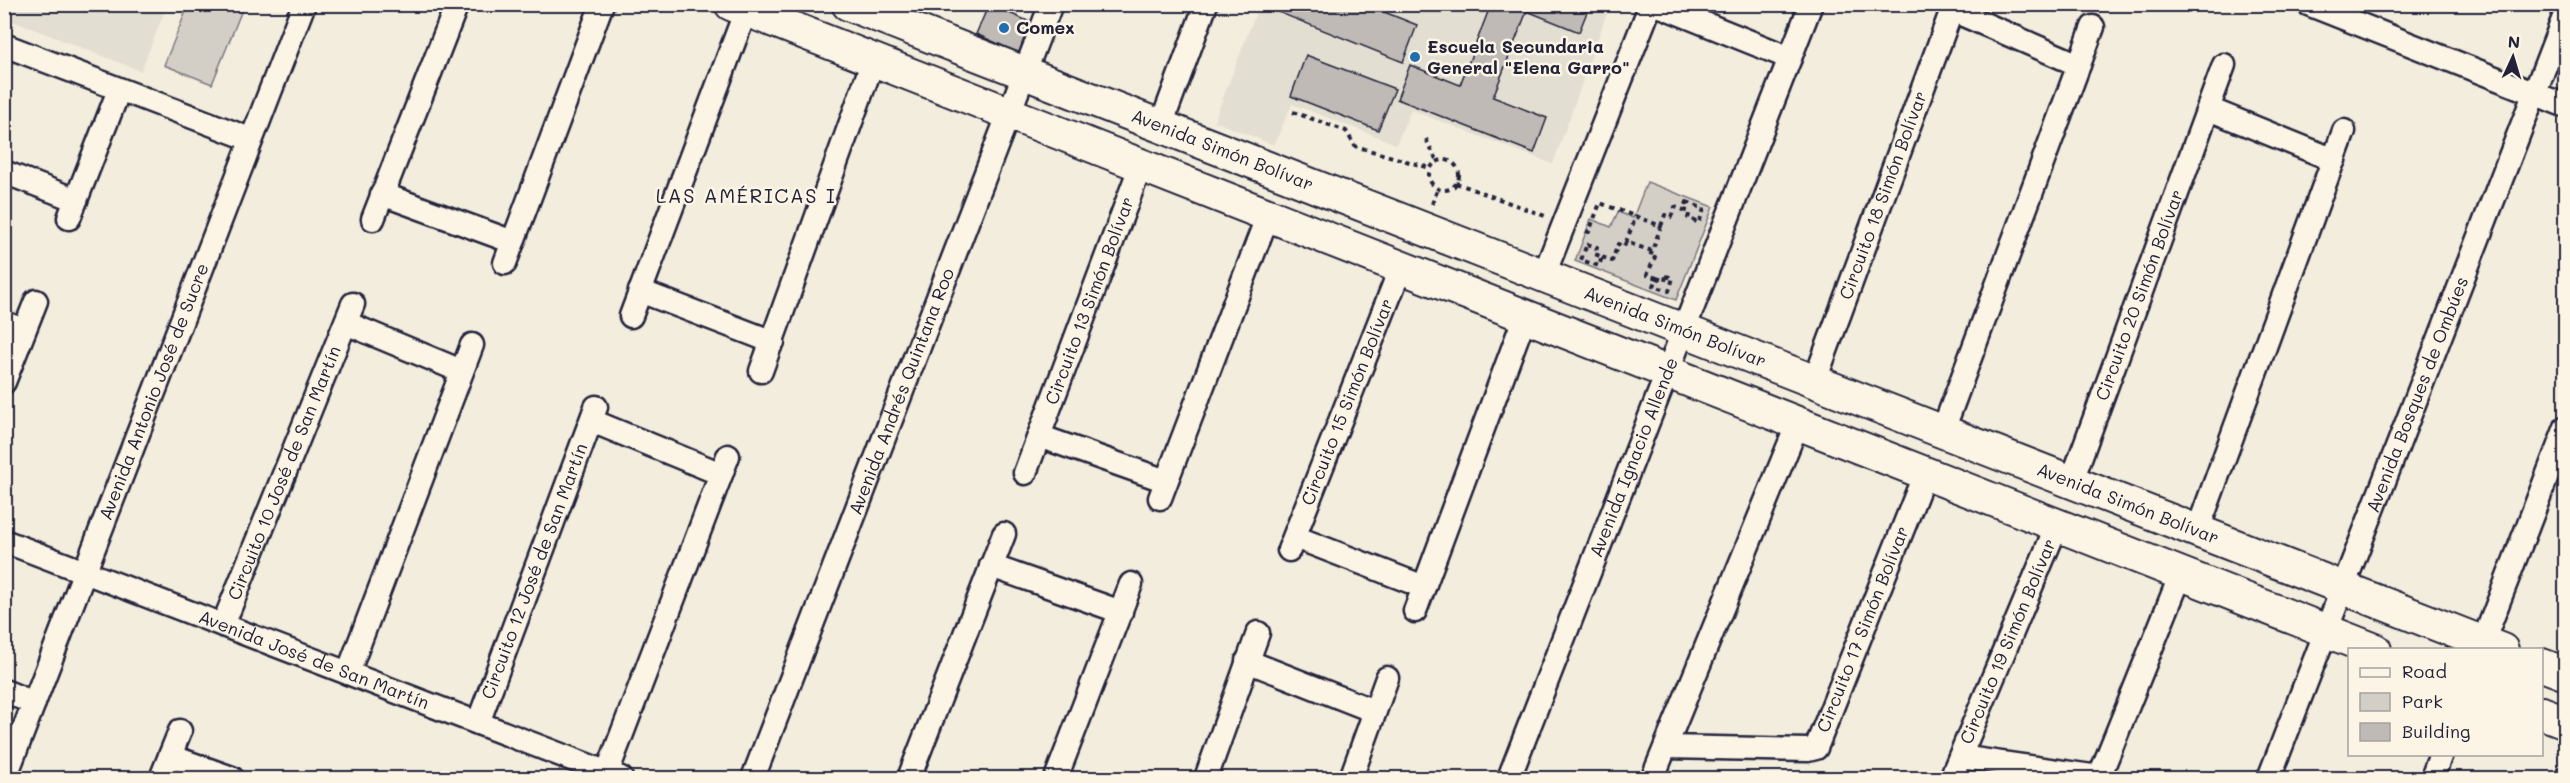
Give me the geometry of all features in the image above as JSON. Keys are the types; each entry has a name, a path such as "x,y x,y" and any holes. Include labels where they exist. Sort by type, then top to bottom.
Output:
{"main road":[{"name":"Avenida Simón Bolívar","path":"848,4 897,13 1024,75 2492,646"},
{"path":"738,7 2370,648"},
{"path":"1338,242 1354,203"},
{"path":"2543,665 2565,674"},
{"path":"2543,714 2565,722"}],"street":[{"name":"Avenida Antonio José de Sucre","path":"5,778 304,4"},
{"path":"373,219 457,4"},
{"path":"505,263 602,4"},
{"name":"Avenida Andrés Quintana Roo","path":"753,778 1051,4"},
{"path":"1160,128 1206,4"},
{"path":"1543,277 1651,4"},
{"path":"1656,4 1790,58"},
{"name":"Avenida Ignacio Allende","path":"1509,778 1811,4"},
{"path":"2308,4 2565,106"},
{"path":"631,316 738,7"},
{"name":"Circuito 18 Simón Bolívar","path":"1814,383 1953,7 2079,65"},
{"name":"Avenida Bosques de Ombúes","path":"2269,778 2565,12"},
{"path":"1942,433 2093,27"},
{"path":"4,45 250,140"},
{"path":"761,371 873,61"},
{"name":"Circuito 20 Simón Bolívar","path":"2070,483 2224,65"},
{"path":"4,172 73,209 119,90"},
{"path":"2209,109 2334,160"},
{"path":"2197,532 2344,131"},
{"name":"Circuito 13 Simón Bolívar","path":"1024,473 1141,165"},
{"path":"382,194 513,242"},
{"path":"1039,436 1163,490 1268,214"},
{"name":"Circuito 15 Simón Bolívar","path":"1401,267 1292,544 1424,587"},
{"path":"640,291 773,342"},
{"path":"4,382 14,326 36,301"},
{"name":"Circuito 10 José de San Martín","path":"223,625 350,314 461,371"},
{"path":"1415,611 1525,316"},
{"path":"348,673 472,345"},
{"name":"Circuito 12 José de San Martín","path":"478,723 594,414 724,465 614,776"},
{"path":"1653,777 1798,423"},
{"path":"2492,646 2565,427"},
{"name":"Circuito 17 Simón Bolívar","path":"1666,747 1808,750 1816,748 1925,473"},
{"name":"Circuito 19 Simón Bolívar","path":"1951,778 2057,525"},
{"path":"909,778 1004,534"},
{"name":"Avenida José de San Martín","path":"4,541 614,776"},
{"path":"991,566 1121,612"},
{"name":"Circuito 19 Simón Bolívar","path":"1960,757 2092,776 2100,775 2181,574"},
{"path":"1056,778 1131,584"},
{"path":"1206,778 1258,633"},
{"path":"1247,661 1374,711"},
{"path":"1351,778 1387,678"},
{"path":"4,691 34,703"},
{"path":"161,778 180,731"},
{"path":"170,756 232,778"},
{"path":"2432,778 2440,756"}],"path":[{"path":"1293,112 1346,131 1355,146 1430,168"},
{"path":"1426,139 1437,161"},
{"path":"1446,160 1455,165 1458,174 1456,183 1448,189 1434,186 1429,178 1430,168 1437,161 1446,160"},
{"path":"1456,183 1589,232 1600,202 1661,226"},
{"path":"1657,278 1654,286 1669,291 1673,278 1666,276 1665,281 1657,278 1647,275 1655,257 1650,256 1665,215 1671,217 1675,207 1684,210 1690,212 1688,218 1699,223 1704,209 1687,202 1684,210"},
{"path":"1602,257 1599,266 1581,260 1587,244 1597,247 1595,254 1612,261 1618,244 1624,247 1636,216"},
{"path":"1626,242 1652,251"}],"shaded area":[{"name":"Escuela Secundaria General \"Elena Garro\"","path":"1593,4 1608,10 1553,164 1411,110 1396,144 1292,104 1274,145 1214,121 1259,5"},
{"path":"4,5 167,5 141,71 5,18"}],"green space":[{"path":"189,4 244,5 212,84 164,65"},
{"path":"1647,182 1713,207 1676,300 1575,261 1591,219 1611,227 1618,212 1633,218"}],"building":[{"name":"Comex","path":"989,4 1032,23 1019,53 976,34"},
{"path":"1258,4 1364,4 1417,25 1403,62"},
{"path":"1491,4 1568,4 1587,12 1579,32 1527,11 1493,97 1547,118 1534,153 1397,99 1410,65 1460,85"},
{"path":"1306,55 1395,89 1378,130 1291,96"}],"place":[{"name":"Comex","path":"1004,28"},
{"name":"Escuela Secundaria General \"Elena Garro\"","path":"1415,57"}],"district":[{"name":"LAS AMÉRICAS I","path":"746,196"}]}
